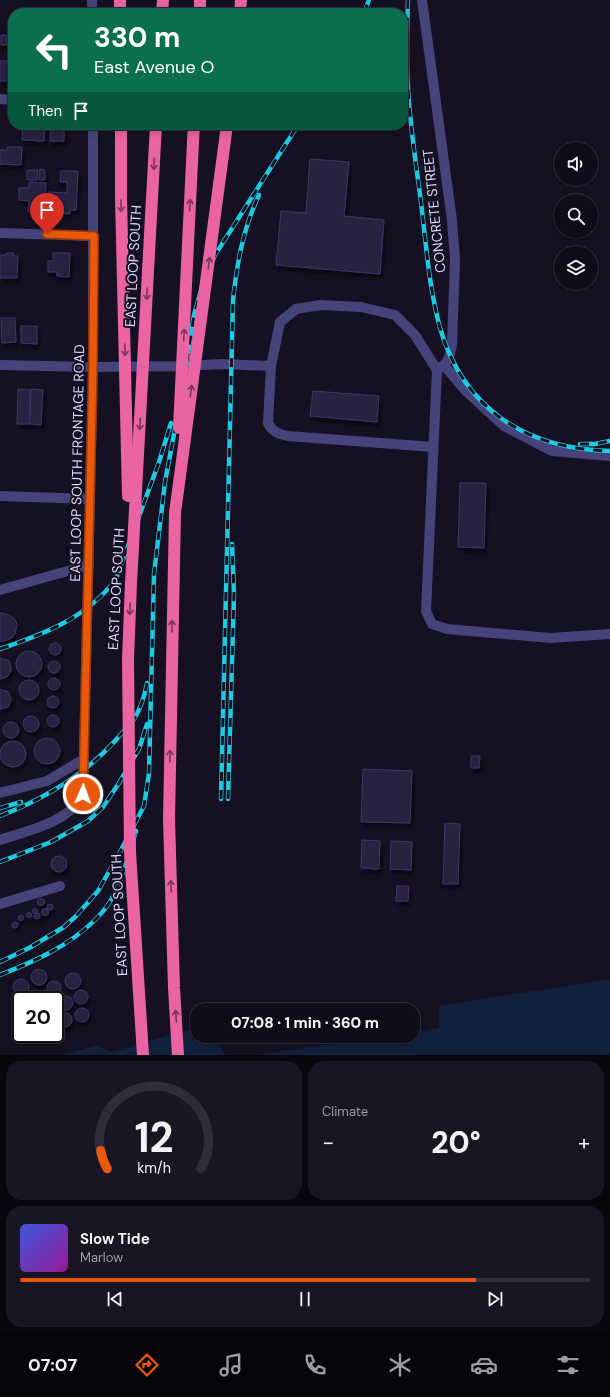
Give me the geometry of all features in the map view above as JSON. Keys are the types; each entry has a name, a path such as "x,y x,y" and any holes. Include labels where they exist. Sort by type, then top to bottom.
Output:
{"highway":[{"path":"121,130 121,205 131,583"},
{"name":"EAST LOOP SOUTH","path":"143,1055 130,852 128,659 156,130"},
{"path":"178,1055 174,988 169,819 175,513 194,130"},
{"path":"175,513 226,130"}],"street":[{"name":"CONCRETE STREET","path":"422,0 452,220 455,260 452,345 448,361 440,368"},
{"name":"EAST LOOP SOUTH FRONTAGE ROAD","path":"0,840 47,825 73,808 80,801 83,794 93,367 93,130"},
{"path":"0,233 94,236"},
{"path":"433,447 288,436 278,433 270,428 268,423 271,366 280,322 296,309 320,305 360,307 395,315 415,335 440,368 504,426 552,451 610,456"},
{"path":"0,364 93,367 222,364 271,366"},
{"path":"440,368 433,447 426,611 432,624 447,629 550,638 610,634"},
{"path":"0,496 90,499"},
{"path":"0,590 89,565"},
{"path":"0,793 47,781 84,759"},
{"path":"1,900 60,886"}],"water":[{"path":"610,979 610,1055 257,1055 338,1043 420,1043 420,1031 439,1028 439,1006"},
{"path":"190,1030 190,1043 218,1043 226,1055 63,1055 97,1045 110,1052"}],"building":[{"path":"1,35 6,35 7,45 1,45"},
{"path":"0,61 8,61 8,81 0,81"},
{"path":"23,130 45,130 44,141 22,140"},
{"path":"51,130 64,130 64,141 50,141"},
{"path":"7,147 22,147 21,165 0,164 0,150 7,150"},
{"path":"310,159 349,162 344,216 384,220 380,274 276,265 281,211 306,213"},
{"path":"40,169 45,170 45,180 39,180"},
{"path":"27,170 38,170 37,180 27,180"},
{"path":"61,171 78,171 76,210 70,210 70,214 55,213 55,209 48,209 48,192 67,193 67,182 60,182"},
{"path":"29,182 46,183 45,212 28,212 29,201 19,200 19,188 29,188"},
{"path":"6,253 13,253 13,256 18,256 17,278 0,278 0,255 6,255"},
{"path":"53,253 70,253 69,277 57,276 57,272 48,272 48,261 53,261"},
{"path":"1,318 15,318 16,342 2,343"},
{"path":"21,326 37,326 37,344 21,343"},
{"path":"18,389 30,390 29,424 17,424"},
{"path":"31,389 43,390 41,425 30,424"},
{"path":"313,391 379,396 377,422 310,416"},
{"path":"460,483 486,483 484,548 458,547"},
{"path":"0,613 10,615 16,621 17,625 15,634 12,638 4,641 0,641"},
{"path":"57,643 60,644 60,654 53,655 50,654 49,647 50,644"},
{"path":"29,651 38,655 42,664 38,673 29,677 20,673 16,664 20,655"},
{"path":"0,658 9,661 11,667 11,671 8,676 2,679 0,679"},
{"path":"56,661 59,662 59,672 52,673 49,672 48,665 49,662"},
{"path":"56,678 59,679 59,689 52,690 49,689 48,682 49,679"},
{"path":"25,680 33,680 39,686 39,694 33,700 25,700 19,694 19,686"},
{"path":"0,689 8,692 11,698 8,707 1,709 0,709"},
{"path":"55,696 58,697 58,707 51,708 48,707 47,700 48,697"},
{"path":"55,715 58,716 58,726 51,727 48,726 47,719 48,716"},
{"path":"31,716 37,718 39,724 37,730 31,732 25,730 23,724 25,718"},
{"path":"11,722 17,724 19,730 17,736 11,738 5,736 3,730 5,724"},
{"path":"47,738 56,742 60,751 56,760 47,764 38,760 34,751 38,742"},
{"path":"13,741 22,745 26,754 22,763 13,767 4,763 0,754 4,745"},
{"path":"471,756 480,756 479,768 471,768"},
{"path":"363,769 412,771 410,823 361,822"},
{"path":"445,823 460,824 458,884 443,884"},
{"path":"362,840 380,841 379,869 361,868"},
{"path":"391,841 412,842 411,870 390,869"},
{"path":"56,856 62,856 67,861 65,870 62,872 56,872 51,867 51,861"},
{"path":"397,886 409,886 408,901 396,901"},
{"path":"41,899 44,902 41,905 38,902"},
{"path":"50,904 53,907 50,910 47,907"},
{"path":"35,908 38,911 35,914 32,911"},
{"path":"45,909 48,912 45,915 42,912"},
{"path":"29,912 32,915 29,918 26,915"},
{"path":"37,913 40,916 37,919 34,916"},
{"path":"21,915 24,918 21,921 18,918"},
{"path":"15,922 18,925 15,928 12,925"},
{"path":"39,969 46,974 47,977 42,984 39,985 32,980 31,977 36,970"},
{"path":"70,973 76,973 81,978 79,987 76,989 70,989 65,984 65,978"},
{"path":"21,979 28,984 29,987 27,991 15,991 13,987 18,980"},
{"path":"51,982 57,982 60,985 60,991 48,991 48,985"},
{"path":"81,990 86,992 88,997 86,1002 81,1004 76,1002 74,997 76,992"},
{"path":"64,997 69,997 73,1003 71,1008 64,1009"},
{"path":"82,1008 87,1010 89,1015 87,1020 82,1022 77,1020 75,1015 77,1010"},
{"path":"64,1013 70,1015 72,1020 70,1025 64,1027"}],"railway":[{"path":"366,8 369,0"},
{"path":"408,0 408,8"},
{"path":"408,90 413,145 433,297 440,328 451,357 465,382 482,402 503,420 526,433 552,442 580,449 610,451"},
{"path":"0,962 29,948 64,927 76,916 98,891 144,806 149,773 154,574 165,482 183,386 194,315 202,287 215,255 295,130"},
{"path":"221,799 233,300 236,273 245,233 259,195"},
{"path":"0,649 48,631 64,623 92,604 116,579 159,462 171,423"},
{"path":"580,444 595,444 610,441"},
{"path":"228,799 234,594 232,544"},
{"path":"0,816 32,802 62,785 76,776 103,754 137,715 147,683"},
{"path":"0,862 51,842 88,821 103,807 139,749 147,724"},
{"path":"0,808 21,802"},
{"path":"0,975 38,959 62,946 96,919 108,905 115,892 136,831"}],"route":[{"path":"47,234 94,236 93,367 83,794"}]}
